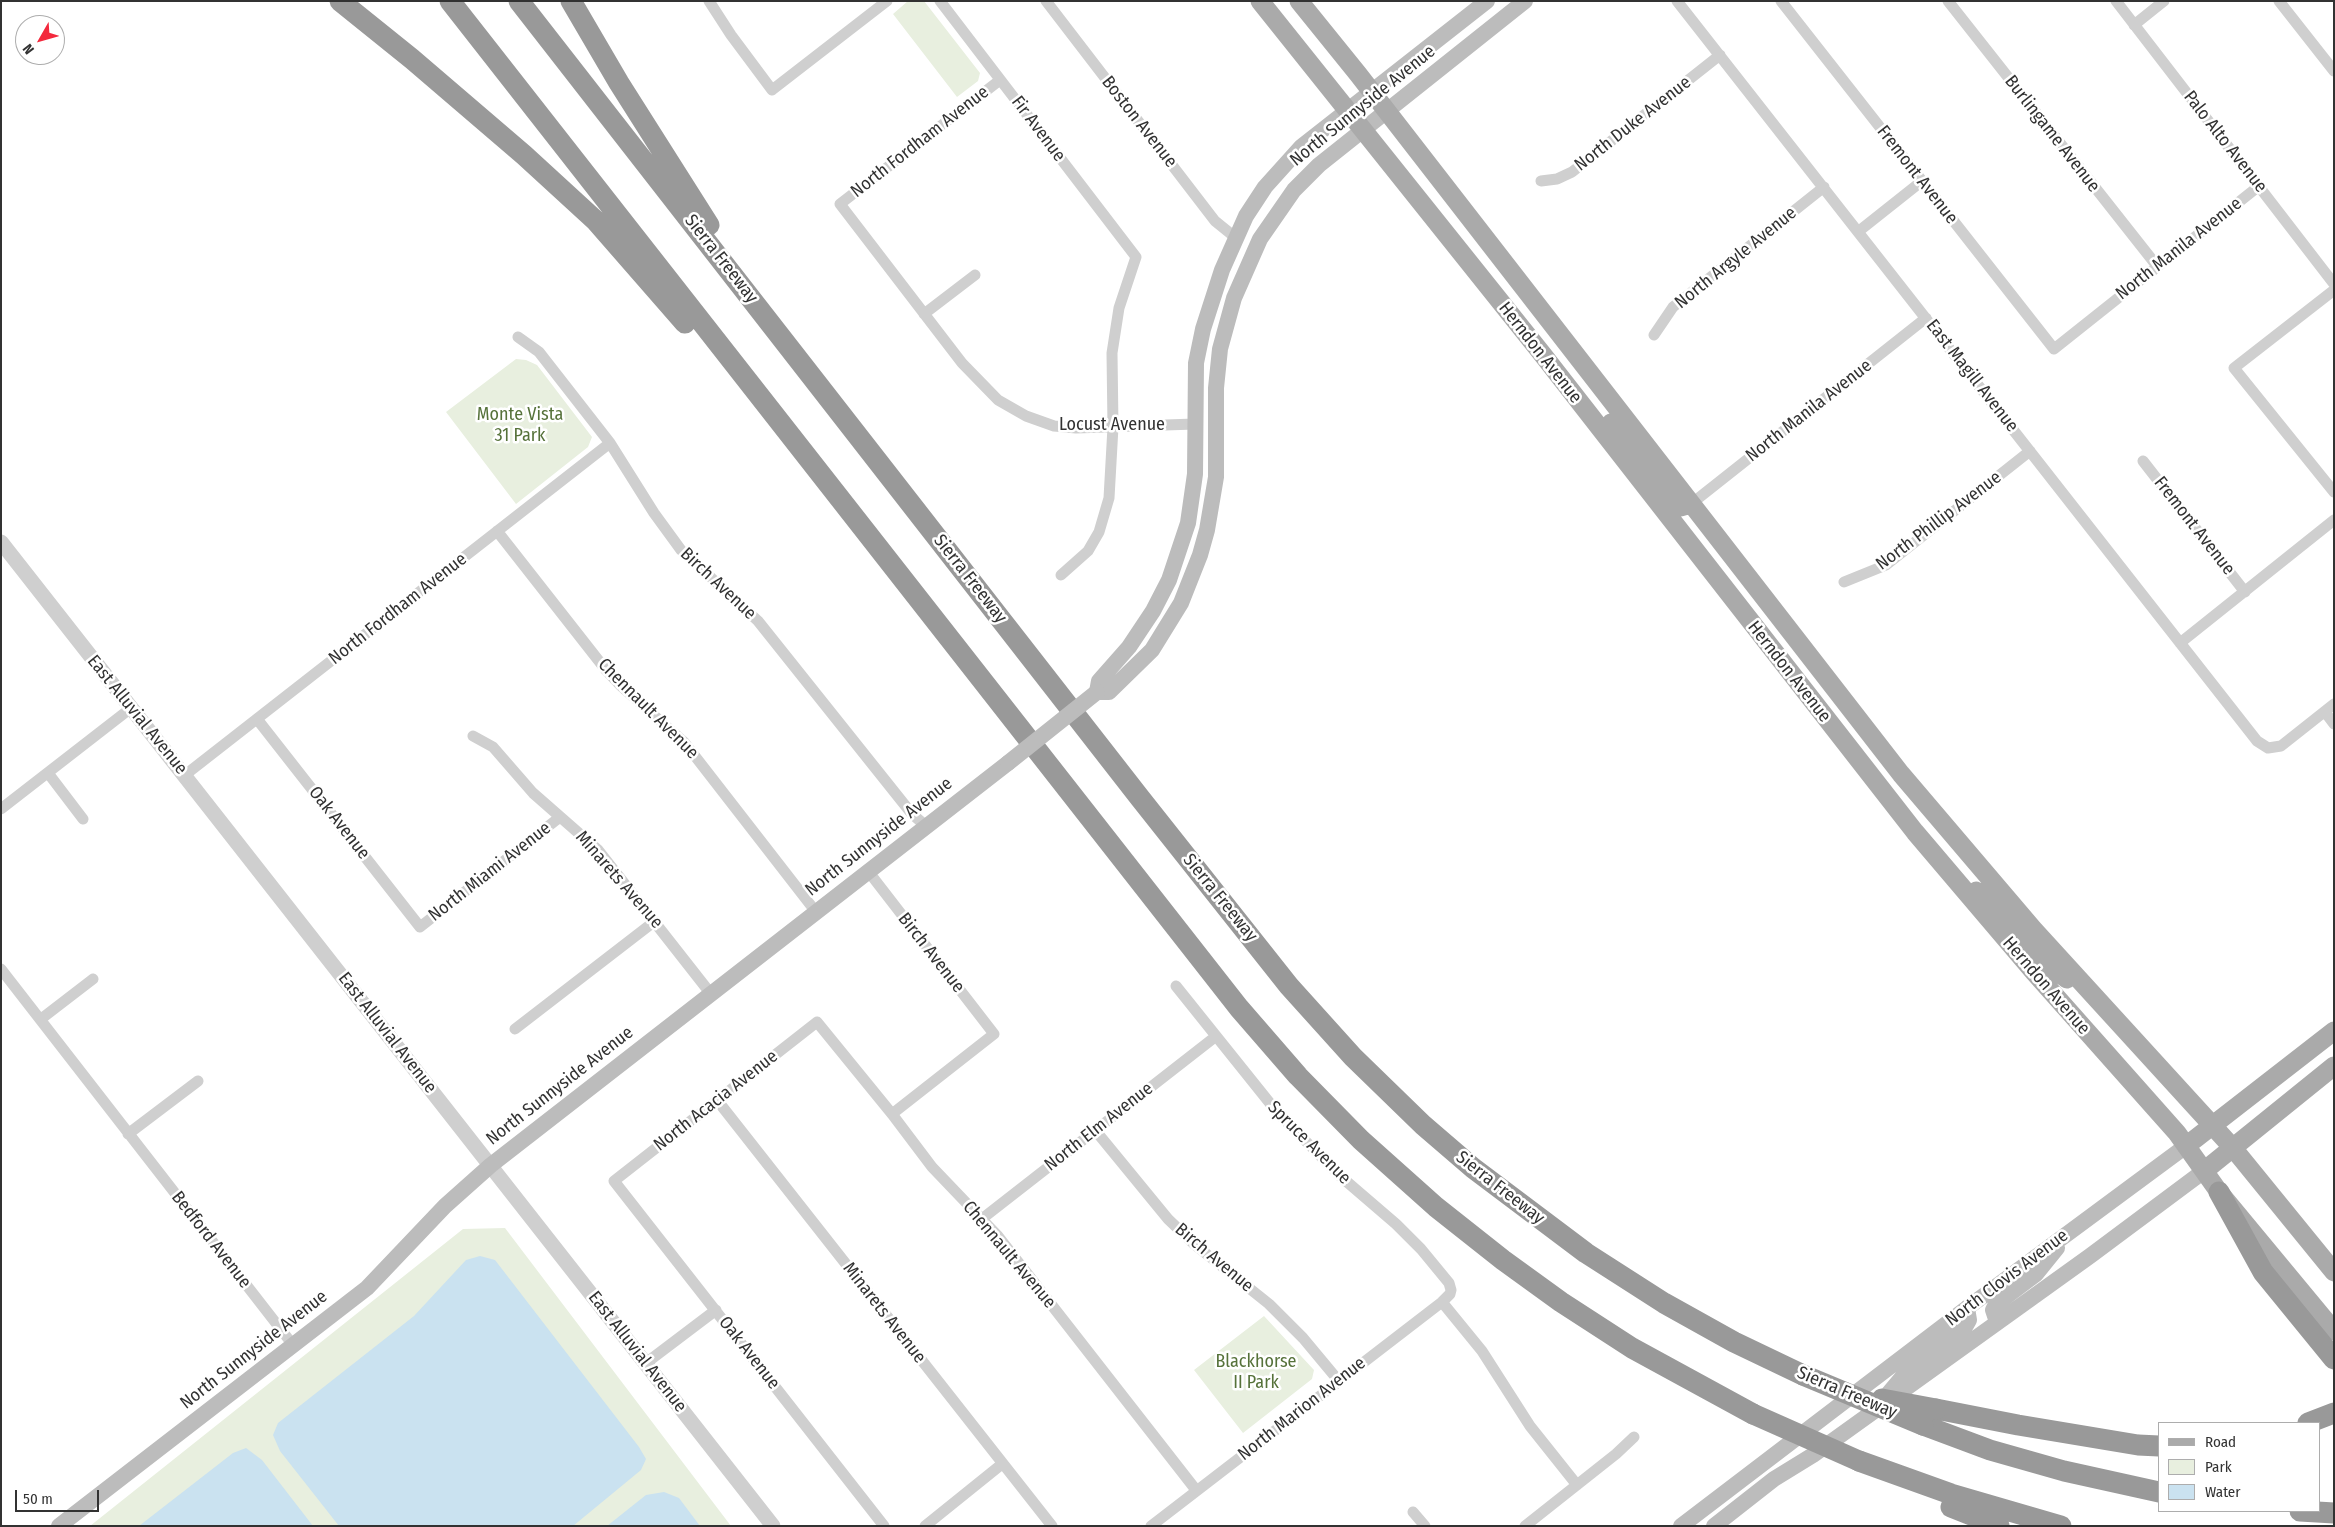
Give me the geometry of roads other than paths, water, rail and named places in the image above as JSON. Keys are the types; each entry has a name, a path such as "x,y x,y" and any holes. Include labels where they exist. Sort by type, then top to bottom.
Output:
{"highway":[{"path":"340,1 412,59 502,136 596,221 733,379 838,495"},
{"path":"450,1 1239,1008 1298,1076 1355,1134 1436,1208 1561,1302 1632,1348 1753,1414 1860,1461 1951,1494 2061,1526"},
{"name":"Sierra Freeway","path":"519,1 1140,798 1289,986 1353,1057 1423,1126 1474,1168 1586,1253 1673,1308 1734,1342 1803,1376 1923,1426 1990,1450 2064,1471 2158,1492"},
{"path":"571,1 619,83 708,222 748,294"},
{"path":"2219,1192 2263,1272 2334,1359"},
{"path":"1843,1392 2036,1428 2138,1445 2158,1446"},
{"path":"2311,1422 2334,1413"},
{"path":"1860,1461 1900,1487 1999,1526"},
{"path":"2320,1500 2334,1500"},
{"path":"2311,1512 2334,1514"}],"main road":[{"name":"Herndon Avenue","path":"1260,1 1543,356 1862,766 1961,888 2186,1146 2219,1192 2334,1331"},
{"name":"Herndon Avenue","path":"1299,1 1371,91 1901,774 1984,873 2213,1126 2334,1272"},
{"name":"North Sunnyside Avenue","path":"1097,692 1099,681 1129,647 1153,611 1168,580 1188,523 1194,482 1196,363 1203,329 1222,270 1254,202 1279,169 1300,147 1486,1"},
{"name":"North Sunnyside Avenue","path":"59,1526 367,1288 445,1206 491,1165 1097,692 1109,692 1142,662 1167,627 1192,578 1207,530 1216,477 1216,388 1226,323 1243,274 1260,239 1282,206 1304,179 1505,9 1525,1"},
{"path":"1216,388 1212,347 1218,313 1240,254 1239,243 1236,238"},
{"path":"1543,356 1587,392 1674,504 1681,507 1691,504"},
{"path":"1192,578 1208,455 1206,434 1195,424"},
{"path":"1666,515 1681,516 1691,524 1778,635 1820,669"},
{"path":"1142,662 1141,649 1162,615 1184,570 1188,523"},
{"path":"1862,766 1901,795 1965,872 1972,875 1984,873"},
{"path":"1961,888 1975,890 1986,898 2044,963 2101,1003"},
{"name":"North Clovis Avenue","path":"1681,1526 1967,1308 2213,1126 2334,1032"},
{"name":"North Clovis Avenue","path":"1714,1526 1774,1479 1813,1455 1873,1412 2204,1170 2334,1066"},
{"path":"1997,1322 1993,1310 1996,1304 2036,1274 2073,1229"},
{"path":"1873,1412 1910,1368 1965,1327 1969,1320 1967,1308"}],"street":[{"path":"708,1 772,90 887,1"},
{"name":"Fir Avenue","path":"940,1 1136,256 1119,308 1114,332 1111,372 1113,427"},
{"name":"Boston Avenue","path":"1046,1 1215,221 1236,238"},
{"name":"East Magill Avenue","path":"1677,1 1860,231 2257,741 2268,748 2281,746 2329,708"},
{"name":"Fremont Avenue","path":"1781,1 2054,349"},
{"name":"Burlingame Avenue","path":"1948,1 2157,266"},
{"name":"Palo Alto Avenue","path":"2116,1 2334,284"},
{"path":"2134,25 2164,1"},
{"path":"2279,1 2334,71"},
{"name":"North Duke Avenue","path":"1541,181 1557,179 1572,172 1720,55"},
{"name":"North Fordham Avenue","path":"840,204 1000,80"},
{"path":"1860,231 1922,181"},
{"name":"North Manila Avenue","path":"2054,349 2259,186"},
{"name":"North Argyle Avenue","path":"1654,335 1673,307 1824,187"},
{"name":"Locust Avenue","path":"840,204 979,382 1005,404 1026,416 1054,426 1076,428 1195,424"},
{"path":"924,314 975,275"},
{"path":"2334,290 2234,368 2334,492"},
{"name":"North Manila Avenue","path":"1691,504 1926,318"},
{"name":"Birch Avenue","path":"518,337 539,352 610,443 654,514 680,550 771,635 912,814 926,826"},
{"path":"1062,575 1088,551 1099,532 1109,498 1113,427"},
{"name":"North Fordham Avenue","path":"185,775 610,443"},
{"name":"North Phillip Avenue","path":"1844,582 1886,565 2030,451"},
{"name":"Fremont Avenue","path":"2143,461 2245,592"},
{"path":"2180,644 2334,520"},
{"name":"Chennault Avenue","path":"497,531 606,670 621,686 684,742 816,912"},
{"name":"East Alluvial Avenue","path":"1,542 773,1526"},
{"path":"1,809 131,708"},
{"path":"2329,708 2334,724"},
{"name":"Oak Avenue","path":"257,719 420,927"},
{"name":"Minarets Avenue","path":"473,736 493,747 533,793 598,850 711,994"},
{"path":"48,773 83,819"},
{"name":"North Miami Avenue","path":"420,927 560,817"},
{"name":"Birch Avenue","path":"868,871 994,1034 892,1114"},
{"path":"515,1029 655,921"},
{"name":"Bedford Avenue","path":"1,969 293,1346"},
{"path":"40,1019 93,979"},
{"name":"Spruce Avenue","path":"1176,986 1277,1112 1339,1175 1396,1224 1421,1249 1448,1283 1451,1290"},
{"name":"Chennault Avenue","path":"817,1022 892,1114 932,1167 983,1218 1196,1490"},
{"name":"North Acacia Avenue","path":"614,1181 817,1022"},
{"name":"North Elm Avenue","path":"983,1218 1215,1037"},
{"path":"128,1134 198,1081"},
{"name":"Minarets Avenue","path":"717,1100 1052,1526"},
{"name":"Birch Avenue","path":"1095,1130 1168,1219 1194,1244 1269,1304 1302,1338 1338,1380"},
{"name":"Oak Avenue","path":"614,1181 884,1526"},
{"name":"North Marion Avenue","path":"1151,1526 1338,1380 1442,1302 1450,1294 1451,1290"},
{"path":"1442,1302 1482,1351 1530,1426 1577,1485"},
{"path":"646,1363 716,1310"},
{"path":"1525,1526 1616,1454 1634,1436"},
{"path":"925,1526 1002,1464"},
{"path":"1413,1512 1425,1526"}],"water":[{"path":"480,1256 495,1260 639,1447 646,1459 641,1470 573,1526 339,1526 280,1451 273,1435 278,1423 414,1316 466,1260"},
{"path":"246,1448 262,1460 313,1526 139,1526 233,1453"},
{"path":"664,1492 679,1498 700,1526 607,1526 646,1495"}],"park label":[{"name":"Monte Vista 31 Park","path":"520,425"},
{"name":"Blackhorse II Park","path":"1256,1372"}]}
